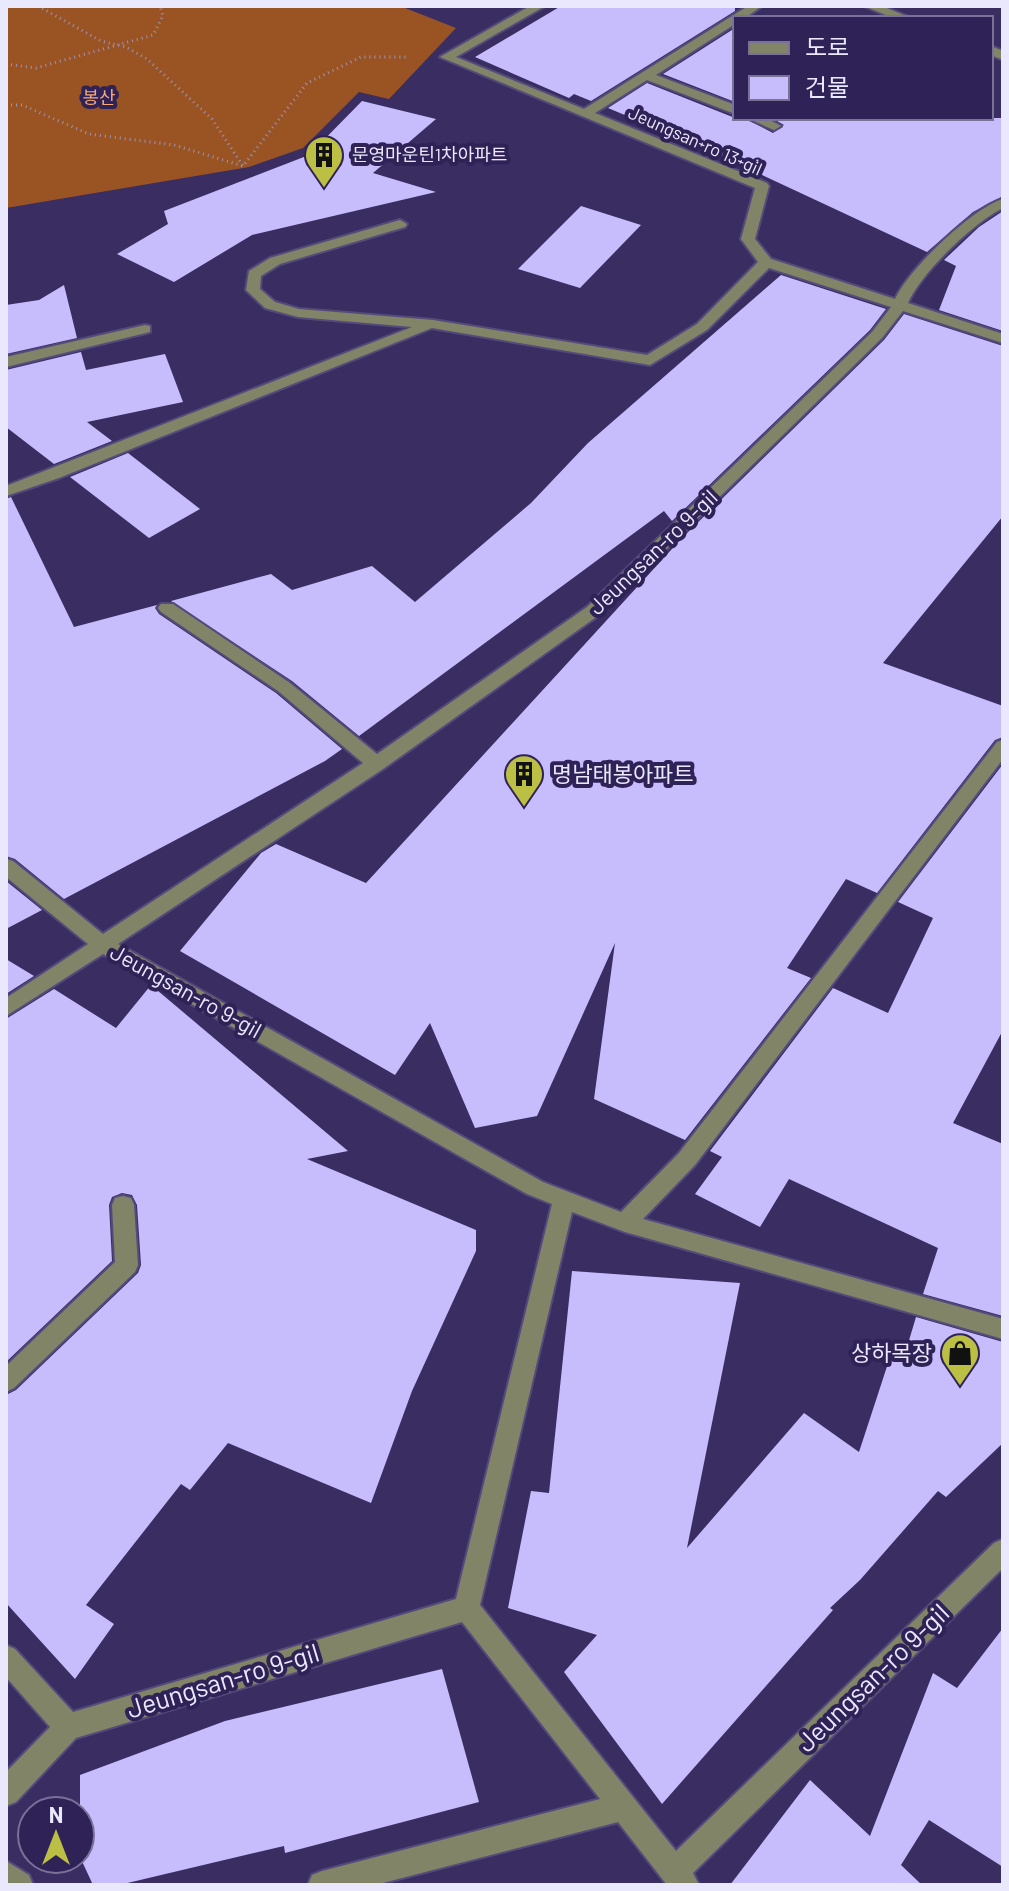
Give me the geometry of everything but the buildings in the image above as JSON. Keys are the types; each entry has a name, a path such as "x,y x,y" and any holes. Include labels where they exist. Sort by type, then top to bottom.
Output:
{"street":[{"path":"446,57 539,6"},
{"path":"870,6 899,16"},
{"path":"446,57 585,114 733,20"},
{"path":"646,75 733,109"},
{"name":"Jeungsan-ro 13-gil","path":"585,114 762,186 748,239 766,262"},
{"path":"759,120 774,126"},
{"path":"900,305 909,284 982,213 1003,203"},
{"path":"400,224 275,261 254,274 253,290 270,305 298,313 433,324 650,360 702,327 766,262 1003,339"},
{"name":"Jeungsan-ro 9-gil","path":"6,1008 376,764 593,611 877,335 900,305"},
{"path":"6,491 433,324"},
{"path":"6,362 145,329"},
{"path":"167,608 284,687 376,764"},
{"path":"625,1223 687,1159 1003,746"},
{"name":"Jeungsan-ro 9-gil","path":"6,866 102,944 535,1188 625,1223 1003,1329"},
{"path":"467,1608 564,1199"},
{"path":"6,1381 127,1265 123,1205"},
{"name":"Jeungsan-ro 9-gil","path":"68,1727 467,1608 679,1878 1003,1551"},
{"path":"6,1658 68,1727 6,1792"},
{"path":"322,1885 623,1807"},
{"path":"6,1875 19,1885"}],"path":[{"path":"38,6 101,41 147,59 212,119 243,166"},
{"path":"6,64 36,68 153,35 163,16 160,6"},
{"path":"243,166 307,83 361,57 446,57"},
{"path":"6,105 22,105 89,134 174,145 243,166"}],"green space":[{"name":"봉산","path":"6,6 400,6 456,28 389,99 359,92 303,148 249,167 6,208"}],"place":[{"name":"문영마운틴1차아파트","path":"324,189"},
{"name":"명남태봉아파트","path":"524,808"},
{"name":"상하목장","path":"960,1387"}]}
